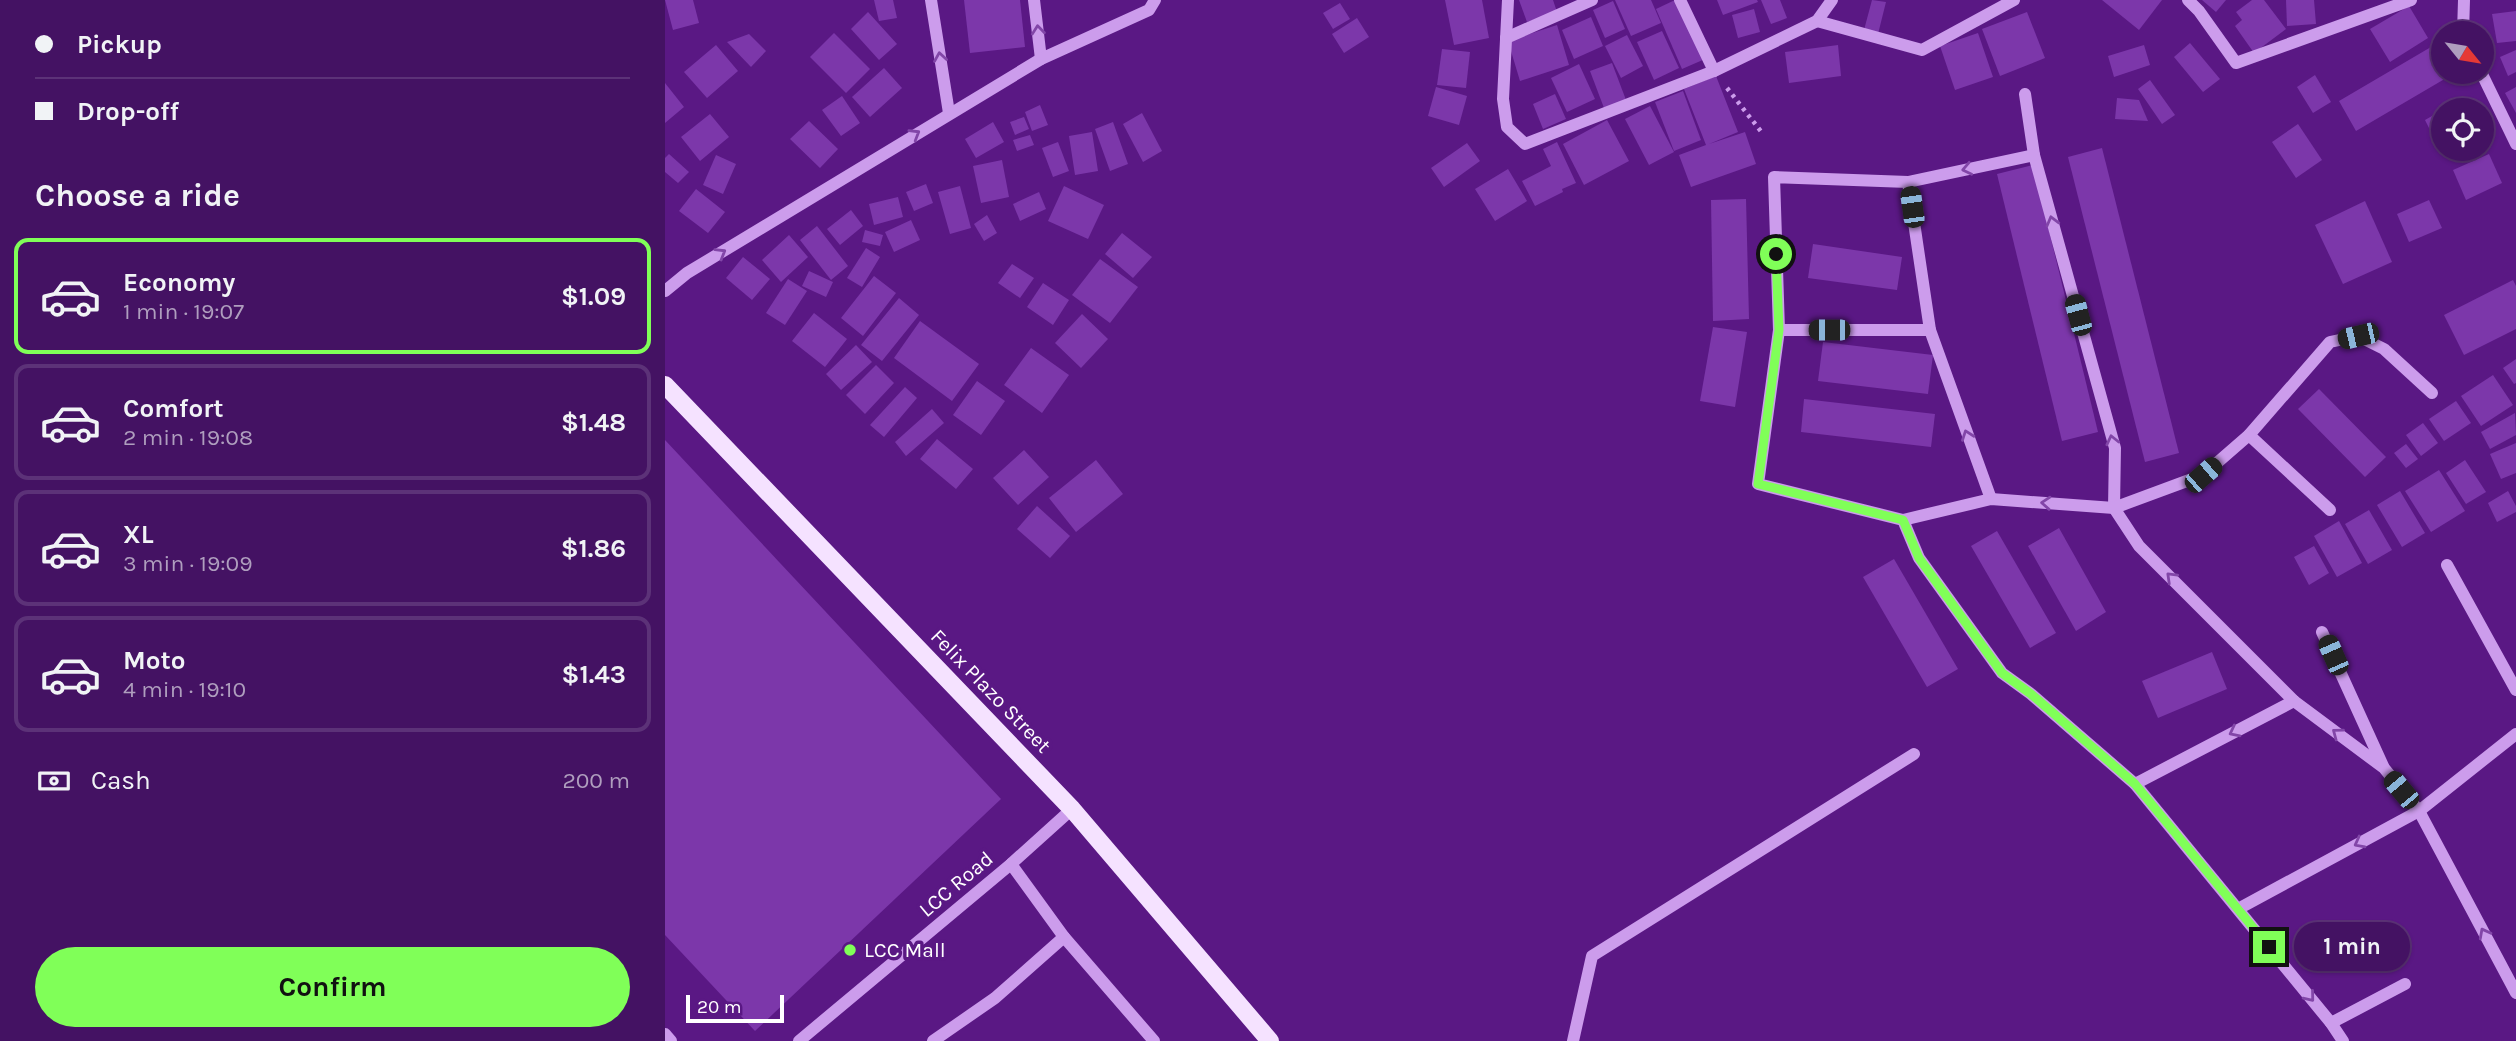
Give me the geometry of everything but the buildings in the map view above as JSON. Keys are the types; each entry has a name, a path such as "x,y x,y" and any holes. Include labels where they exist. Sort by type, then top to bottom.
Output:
{"main road":[{"name":"Felix Plazo Street","path":"665,385 1072,809 1270,1041"}],"street":[{"path":"931,0 949,113"},
{"path":"1034,0 1041,60"},
{"path":"665,291 687,274 949,113 1041,60 1149,10 1155,0"},
{"path":"1508,0 1503,99 1507,127 1525,144 1713,71 1817,21 1832,0"},
{"path":"1506,38 1592,0"},
{"path":"1680,0 1713,71"},
{"path":"1817,21 1922,50 2014,0"},
{"path":"2188,0 2236,63 2411,0"},
{"path":"2463,21 2464,0"},
{"path":"2487,84 2516,144"},
{"path":"2025,94 2034,155 2115,448 2114,508 2139,546 2294,701 2383,768 2419,811 2516,993"},
{"path":"2034,155 1908,182 1774,177 1779,330 1758,484 1903,520 1991,499 2114,508 2203,475 2249,435 2330,342 2358,336 2383,349 2432,393"},
{"path":"1908,182 1930,331 1991,499"},
{"path":"1779,330 1930,331"},
{"path":"2249,435 2330,510"},
{"path":"1903,520 1919,558 2002,673 2031,694 2135,784 2343,1041"},
{"path":"2447,565 2516,690"},
{"path":"2322,632 2383,768"},
{"path":"2135,784 2294,701"},
{"path":"2238,909 2419,811 2516,734"},
{"path":"1573,1041 1592,956 1914,754"},
{"name":"LCC Road","path":"799,1041 1011,864 1072,809"},
{"path":"1011,864 1064,937 1154,1041"},
{"path":"933,1041 995,998 1064,937"},
{"path":"2331,1023 2405,984"},
{"path":"665,1034 671,1041"}],"path":[{"path":"1713,71 1763,134"}],"place":[{"name":"LCC Mall","path":"850,950"}],"route":[{"path":"1776,254 1779,330 1758,484 1903,520 1919,558 2002,673 2031,694 2135,784 2269,947"}]}
